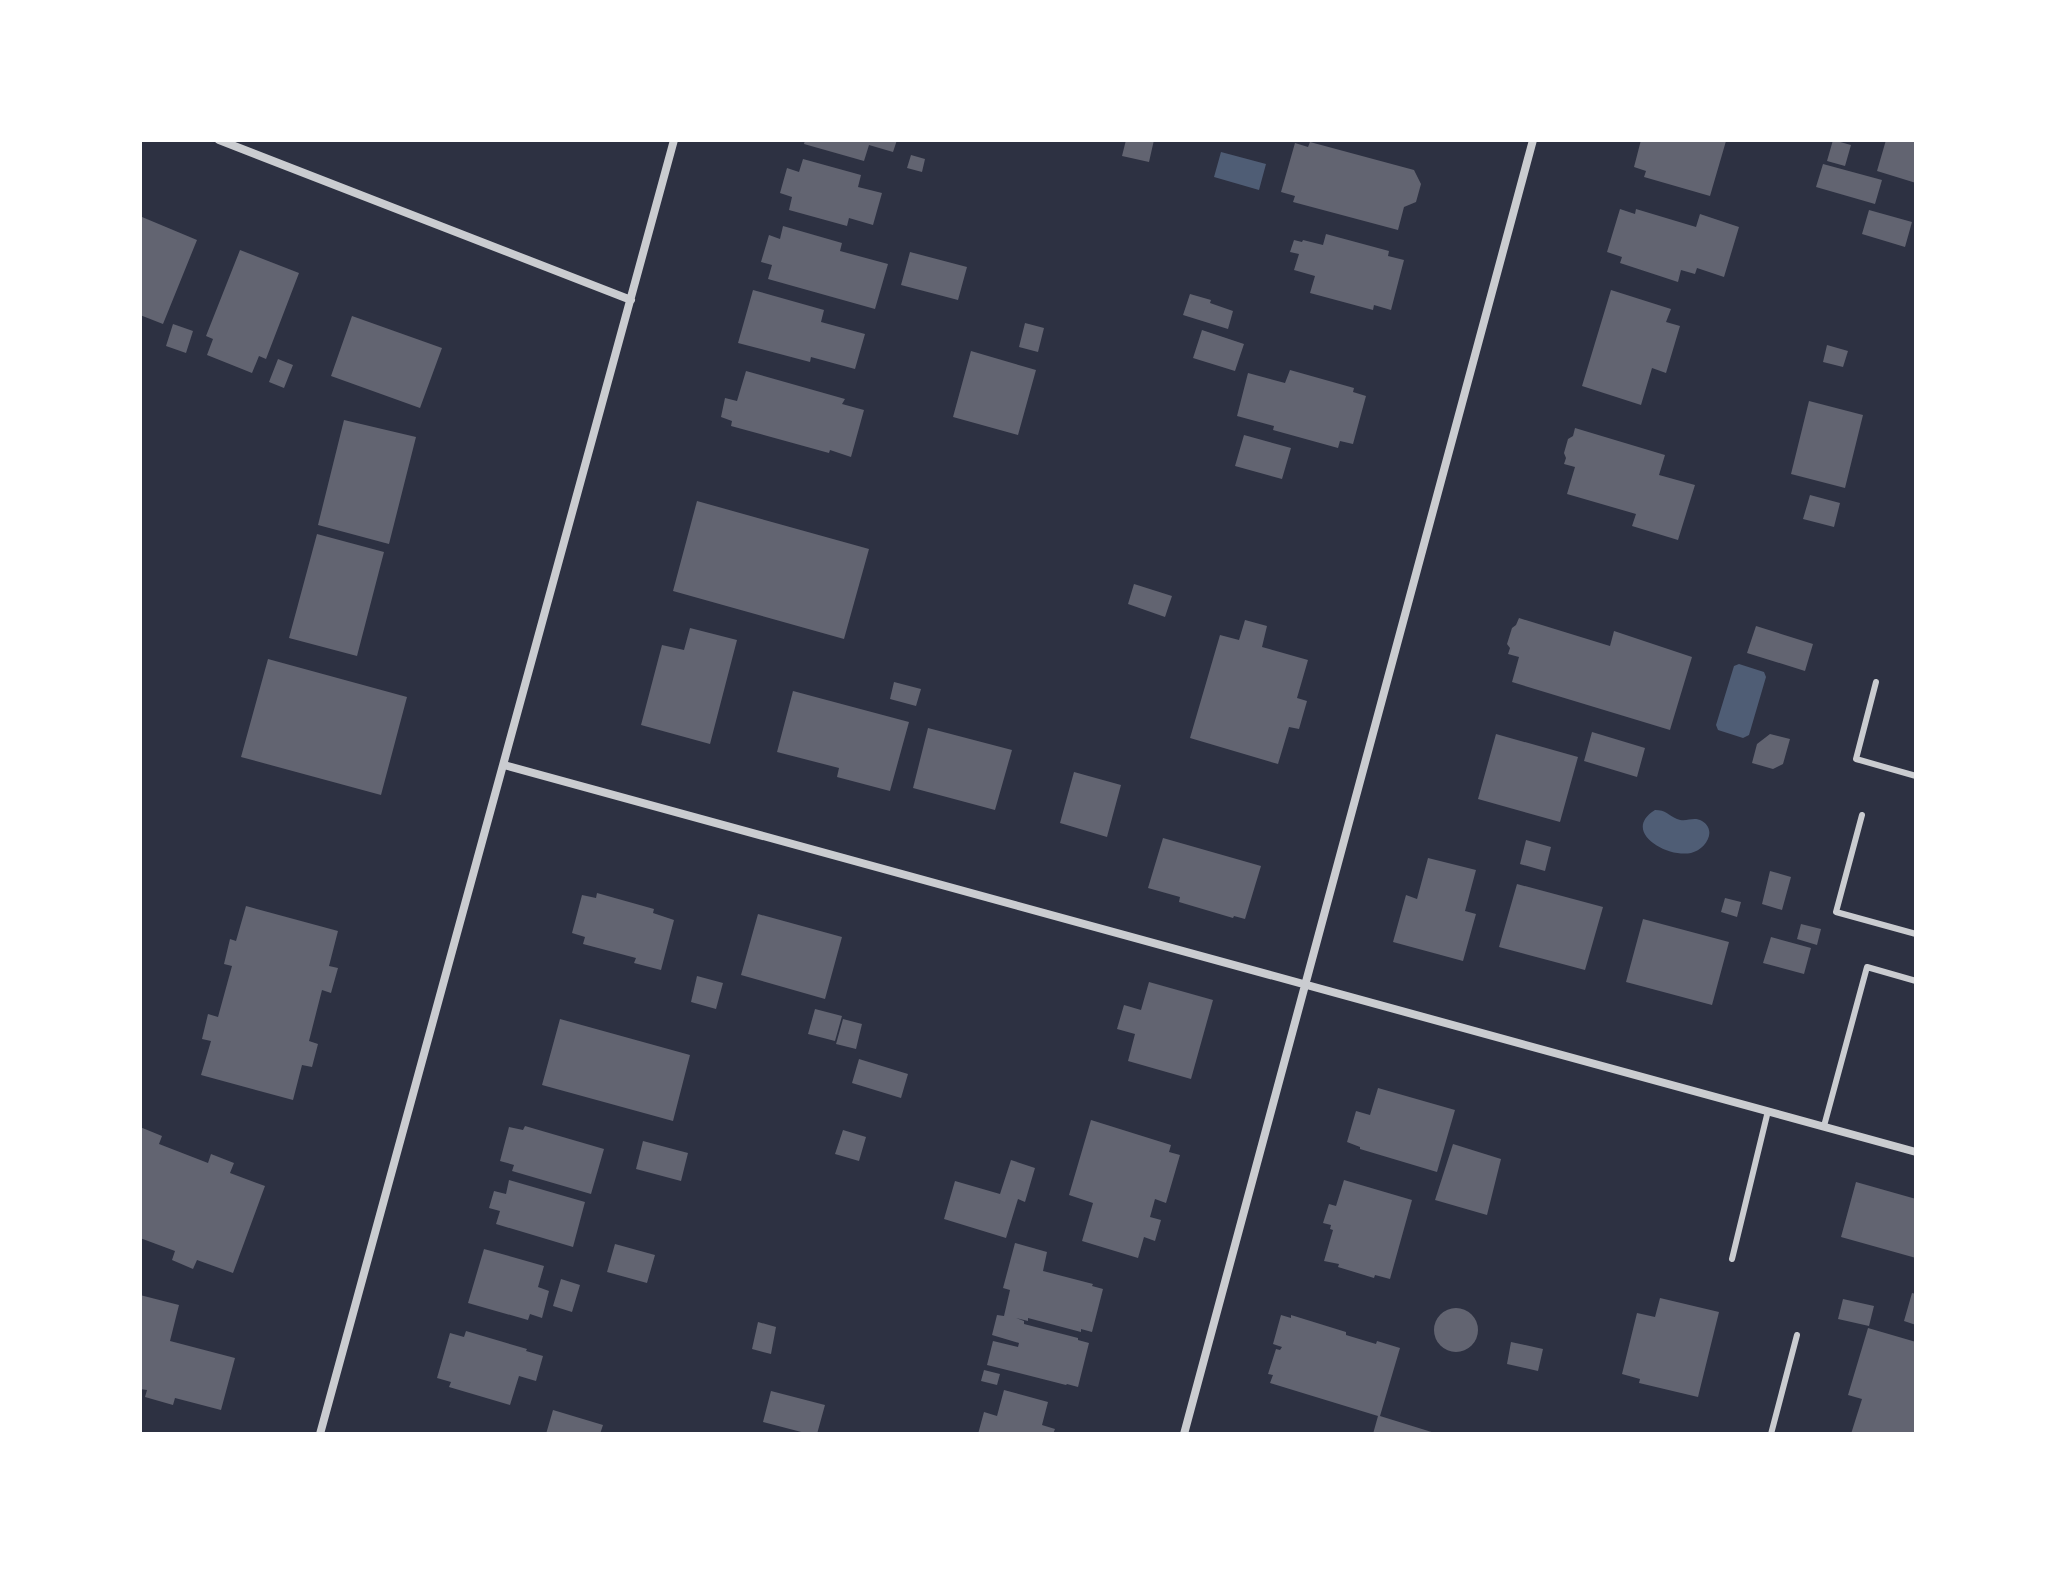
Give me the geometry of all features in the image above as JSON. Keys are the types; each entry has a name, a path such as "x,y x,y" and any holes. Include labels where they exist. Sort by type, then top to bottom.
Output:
{"street":[{"path":"219,140 631,300"},
{"path":"320,1434 674,140"},
{"path":"1184,1434 1533,140"},
{"path":"504,765 1916,1152"}],"lane":[{"path":"1876,682 1856,759 1916,776"},
{"path":"1862,815 1836,912 1916,934"},
{"path":"1824,1126 1867,967 1916,981"},
{"path":"1732,1259 1768,1111"},
{"path":"1771,1434 1797,1335"}],"water":[{"path":"1221,152 1266,164 1259,190 1214,177"},
{"path":"1739,664 1764,672 1766,677 1749,735 1743,738 1718,730 1716,725 1734,666"},
{"path":"1655,810 1680,820 1702,821 1709,830 1708,840 1691,853 1660,847 1645,834 1643,826"}],"building":[{"path":"805,140 897,140 893,152 869,145 864,161 804,144"},
{"path":"1126,140 1154,140 1149,162 1122,156"},
{"path":"1641,140 1726,141 1710,196 1644,177 1646,171 1634,167"},
{"path":"1833,140 1851,145 1845,166 1827,161"},
{"path":"1886,140 1916,140 1916,183 1877,171"},
{"path":"1310,142 1414,170 1421,184 1416,202 1404,207 1398,230 1293,202 1295,196 1281,192 1295,143 1308,147"},
{"path":"911,155 925,159 922,172 907,168"},
{"path":"803,159 861,175 858,187 882,193 873,225 849,218 847,226 789,210 792,197 780,193 787,168 799,172"},
{"path":"1823,164 1882,180 1875,204 1816,187"},
{"path":"1620,209 1635,214 1636,209 1696,227 1700,214 1739,227 1724,277 1697,268 1695,274 1681,270 1678,282 1620,263 1622,257 1607,252"},
{"path":"1869,210 1912,222 1905,247 1862,234"},
{"path":"142,217 197,240 163,324 140,315"},
{"path":"783,226 842,243 840,251 888,264 875,309 768,279 772,265 761,262 769,235 780,239"},
{"path":"1326,234 1389,251 1388,256 1404,260 1391,310 1374,305 1373,310 1310,293 1315,276 1294,270 1299,254 1290,252 1294,240 1323,245"},
{"path":"240,250 299,273 266,359 259,356 252,373 207,355 213,339 206,336"},
{"path":"910,252 967,267 958,300 901,285"},
{"path":"753,290 824,310 821,322 865,334 855,369 811,357 810,362 738,343"},
{"path":"1611,290 1671,309 1666,322 1680,326 1666,373 1652,368 1641,405 1582,386"},
{"path":"1190,294 1233,311 1228,329 1183,315"},
{"path":"352,316 442,348 420,408 331,376"},
{"path":"1025,323 1044,328 1038,352 1019,347"},
{"path":"173,324 193,331 186,353 166,346"},
{"path":"1202,330 1244,344 1235,371 1193,358"},
{"path":"1827,345 1848,351 1843,367 1823,362"},
{"path":"971,351 1036,370 1018,435 953,417"},
{"path":"278,359 293,365 284,388 269,382"},
{"path":"1290,370 1354,388 1353,392 1366,396 1353,444 1340,441 1338,448 1273,430 1274,426 1237,416 1248,373 1285,383"},
{"path":"746,371 845,399 842,404 864,410 851,457 731,426 732,421 721,417 725,398 737,401"},
{"path":"1809,401 1863,415 1845,488 1791,474"},
{"path":"344,420 416,437 389,544 318,525"},
{"path":"1575,428 1665,455 1659,475 1695,485 1678,540 1632,526 1636,514 1567,494 1575,467 1564,464 1564,453"},
{"path":"1244,435 1291,448 1282,479 1235,466"},
{"path":"1810,495 1840,503 1834,527 1803,519"},
{"path":"697,501 869,549 844,639 673,591"},
{"path":"317,534 384,552 357,656 289,638"},
{"path":"1134,584 1172,596 1165,617 1128,604"},
{"path":"1519,618 1610,646 1614,631 1692,657 1670,730 1512,682 1519,657 1508,654 1510,648 1507,644"},
{"path":"1245,620 1267,626 1262,647 1308,660 1297,698 1307,701 1299,729 1289,727 1278,764 1190,738 1220,635 1239,640"},
{"path":"1756,626 1813,644 1805,671 1747,653"},
{"path":"690,628 737,640 710,744 641,725 662,645 684,650"},
{"path":"268,659 407,697 381,795 241,757"},
{"path":"894,682 921,689 916,706 890,699"},
{"path":"793,691 909,722 890,791 837,777 839,768 777,752"},
{"path":"928,728 1012,750 995,810 913,788"},
{"path":"1592,732 1645,748 1637,777 1584,761"},
{"path":"1496,734 1578,757 1560,822 1478,799"},
{"path":"1770,734 1790,739 1783,764 1773,769 1752,763 1757,744"},
{"path":"1074,772 1121,785 1107,837 1060,823"},
{"path":"1163,838 1261,866 1245,919 1179,902 1180,897 1148,888"},
{"path":"1526,840 1551,847 1545,871 1520,864"},
{"path":"1428,858 1476,870 1465,911 1476,914 1463,961 1393,942 1406,895 1417,899"},
{"path":"1770,871 1791,877 1782,910 1762,904"},
{"path":"1517,884 1603,907 1585,970 1499,947"},
{"path":"597,893 654,909 653,913 674,920 661,970 634,963 636,958 583,944 585,937 572,933 582,895 596,898"},
{"path":"1725,898 1741,902 1737,917 1721,912"},
{"path":"246,906 338,931 329,966 338,968 331,993 322,990 309,1041 318,1044 312,1067 302,1065 293,1100 201,1075 211,1041 202,1039 208,1014 218,1017 232,966 224,964 230,939 236,941"},
{"path":"758,914 842,937 825,999 741,975"},
{"path":"1643,919 1729,942 1712,1005 1626,982"},
{"path":"1801,924 1821,929 1817,945 1797,939"},
{"path":"1771,937 1811,948 1804,974 1763,963"},
{"path":"697,976 723,983 716,1009 691,1002"},
{"path":"1149,982 1213,1000 1191,1079 1128,1061 1135,1034 1117,1029 1124,1005 1141,1010"},
{"path":"815,1009 842,1016 835,1041 808,1034"},
{"path":"560,1019 690,1055 673,1121 542,1085"},
{"path":"843,1019 862,1024 856,1049 836,1044"},
{"path":"859,1059 908,1074 901,1098 852,1083"},
{"path":"1378,1088 1455,1110 1437,1172 1360,1149 1347,1142 1356,1111 1370,1115"},
{"path":"1091,1120 1171,1145 1169,1152 1180,1155 1166,1203 1155,1199 1150,1217 1161,1220 1155,1241 1144,1237 1138,1258 1082,1241 1093,1203 1069,1195"},
{"path":"525,1126 604,1149 591,1194 512,1171 514,1165 500,1161 509,1127 523,1130"},
{"path":"140,1127 162,1136 159,1144 208,1163 211,1154 234,1163 230,1173 265,1186 233,1273 197,1260 193,1269 172,1260 175,1251 140,1238"},
{"path":"843,1130 866,1137 859,1161 835,1154"},
{"path":"643,1141 688,1153 681,1181 636,1169"},
{"path":"1453,1144 1501,1159 1487,1215 1435,1200"},
{"path":"1011,1160 1035,1168 1025,1202 1018,1199 1006,1238 944,1219 955,1181 1000,1194"},
{"path":"509,1180 585,1202 573,1247 496,1224 500,1211 489,1208 494,1191 506,1194"},
{"path":"1344,1180 1412,1200 1390,1279 1375,1275 1374,1278 1324,1261 1333,1230 1330,1229 1331,1225 1323,1223 1329,1204 1336,1206"},
{"path":"1856,1182 1916,1199 1916,1258 1841,1237"},
{"path":"1015,1243 1047,1252 1043,1271 1103,1289 1092,1332 1016,1318 1024,1324 1089,1343 1078,1387 987,1365 993,1341 1018,1347 1019,1343 992,1335 997,1315 1004,1316 1010,1290 1003,1288"},
{"path":"615,1244 655,1255 647,1283 607,1272"},
{"path":"484,1249 544,1266 538,1287 549,1291 542,1318 530,1314 528,1320 468,1303"},
{"path":"561,1279 580,1285 572,1312 553,1306"},
{"path":"1912,1293 1916,1294 1916,1325 1904,1321"},
{"path":"140,1295 179,1305 170,1341 235,1358 221,1410 175,1398 173,1405 145,1397 147,1390 140,1389"},
{"path":"1660,1298 1719,1312 1698,1397 1639,1383 1640,1379 1622,1374 1637,1313 1655,1317"},
{"path":"1843,1299 1874,1306 1869,1326 1838,1319"},
{"path":"1456,1308 1471,1315 1478,1330 1471,1345 1456,1352 1441,1345 1434,1330 1441,1315"},
{"path":"1281,1315 1291,1318 1291,1315 1346,1332 1346,1335 1400,1348 1380,1416 1438,1434 1373,1434 1378,1416 1270,1383 1273,1375 1268,1374 1276,1349 1282,1347 1273,1344"},
{"path":"758,1322 776,1327 771,1354 752,1349"},
{"path":"1868,1328 1916,1342 1916,1434 1851,1434 1862,1399 1848,1395"},
{"path":"466,1331 543,1356 536,1381 519,1376 510,1405 449,1387 451,1382 437,1378 450,1333 464,1337"},
{"path":"1511,1342 1543,1349 1538,1371 1507,1364"},
{"path":"984,1370 1000,1374 997,1385 981,1381"},
{"path":"1004,1390 1048,1402 1042,1425 1055,1429 1053,1434 978,1434 984,1412 997,1416"},
{"path":"771,1391 825,1405 817,1434 763,1422"},
{"path":"553,1410 603,1425 600,1434 546,1434"}]}
